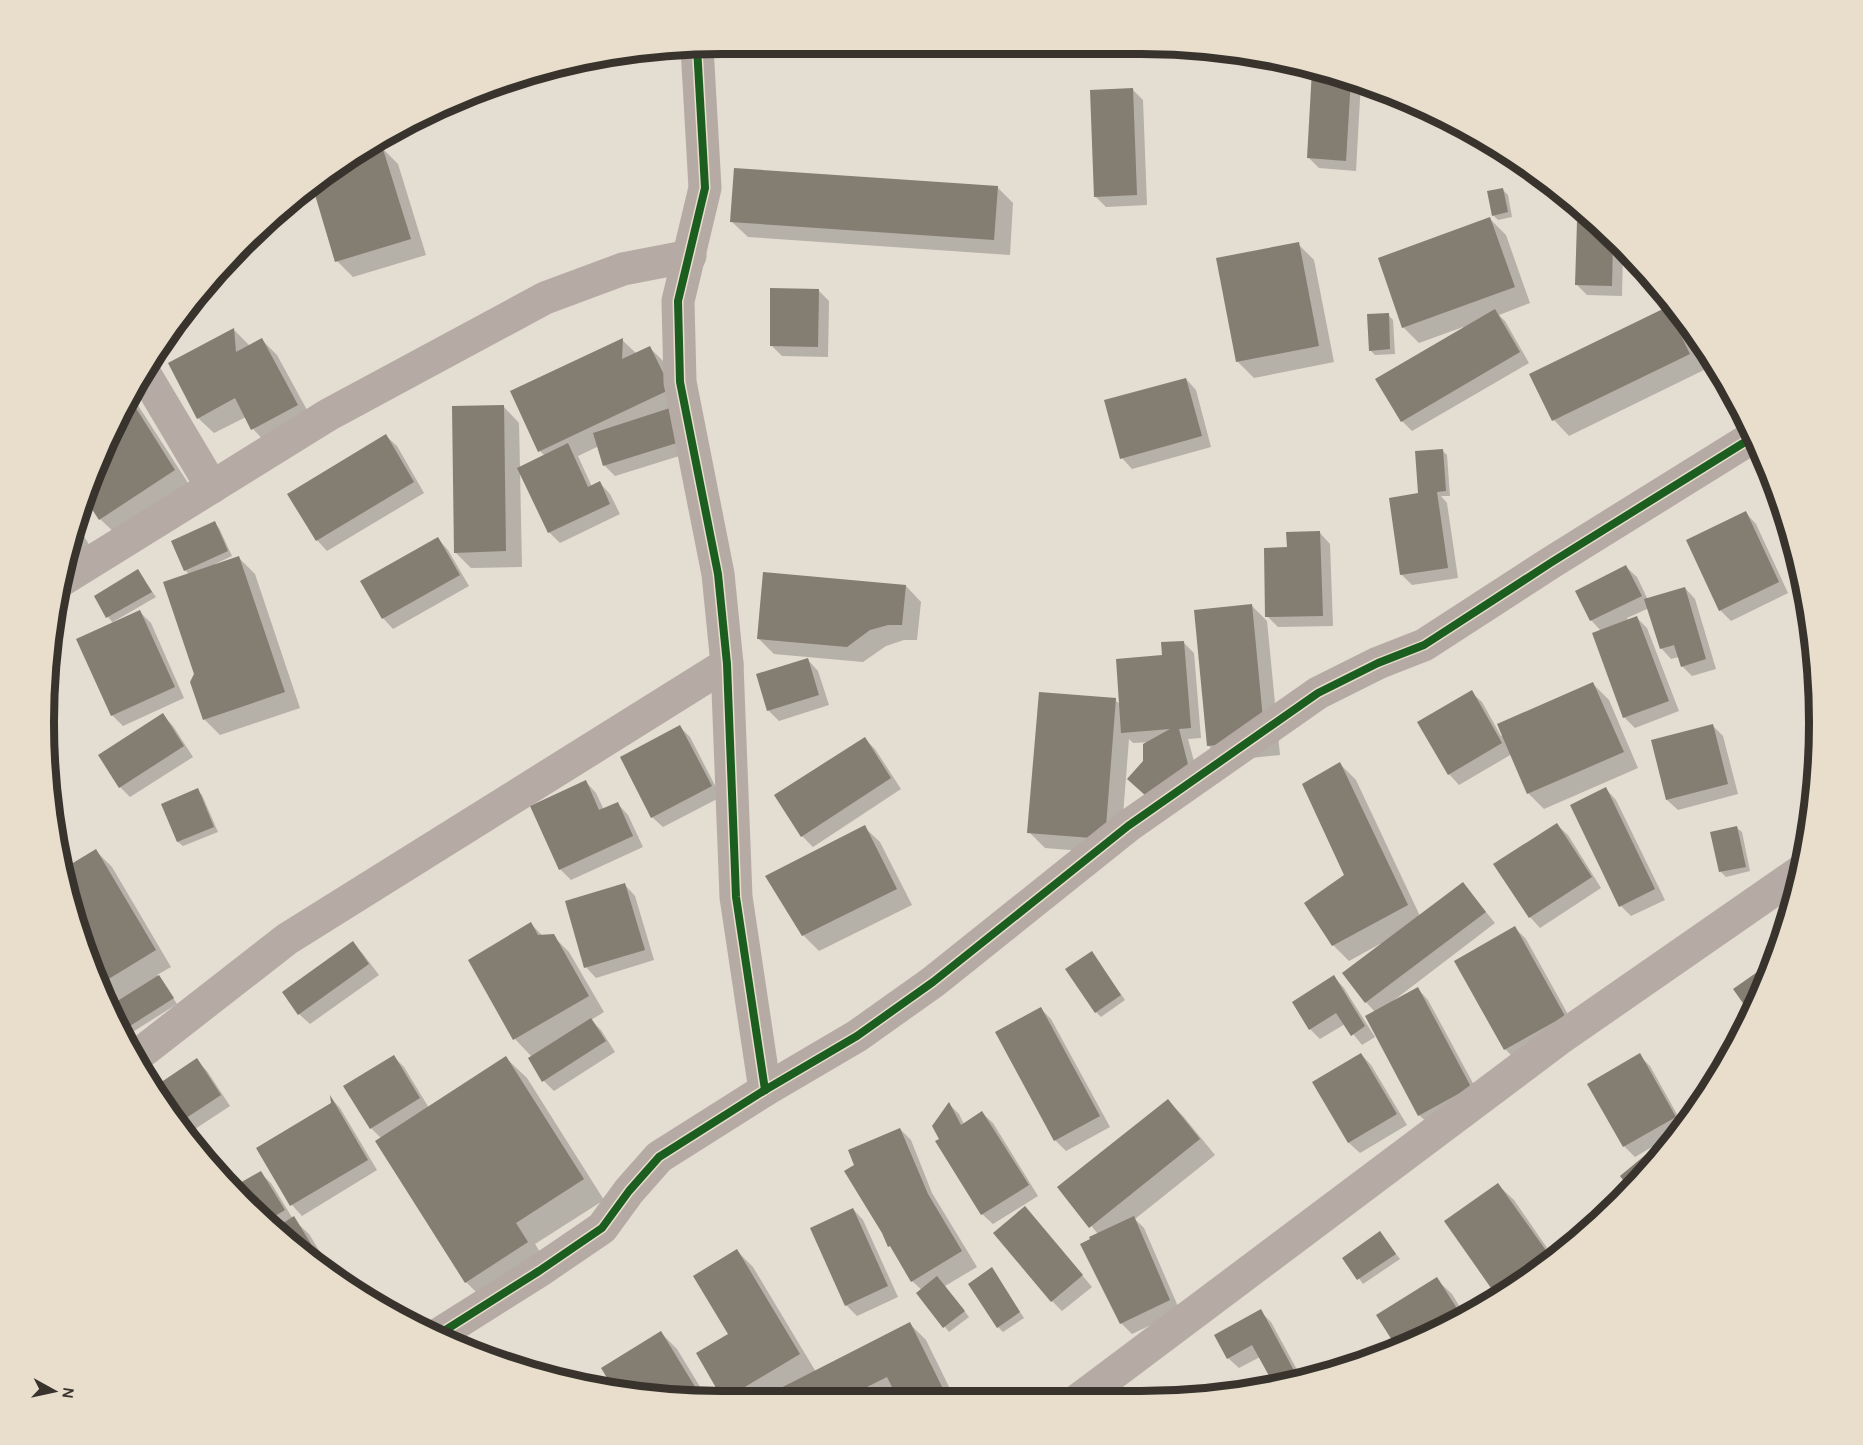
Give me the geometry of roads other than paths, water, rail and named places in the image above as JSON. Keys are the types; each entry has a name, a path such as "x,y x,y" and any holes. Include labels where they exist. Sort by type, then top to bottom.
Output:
{"street":[{"path":"697,55 705,188 678,301 680,382 718,574 727,664 736,897 765,1090"},
{"path":"71,574 328,415 545,298 623,269 690,256"},
{"path":"149,381 212,487"},
{"path":"445,1330 602,1228 629,1191 659,1157 765,1090 857,1036 933,982 1128,826 1318,693 1378,663 1424,645 1746,441"},
{"path":"142,1052 287,939 727,664"},
{"path":"1090,1391 1559,1039 1790,879"}]}
